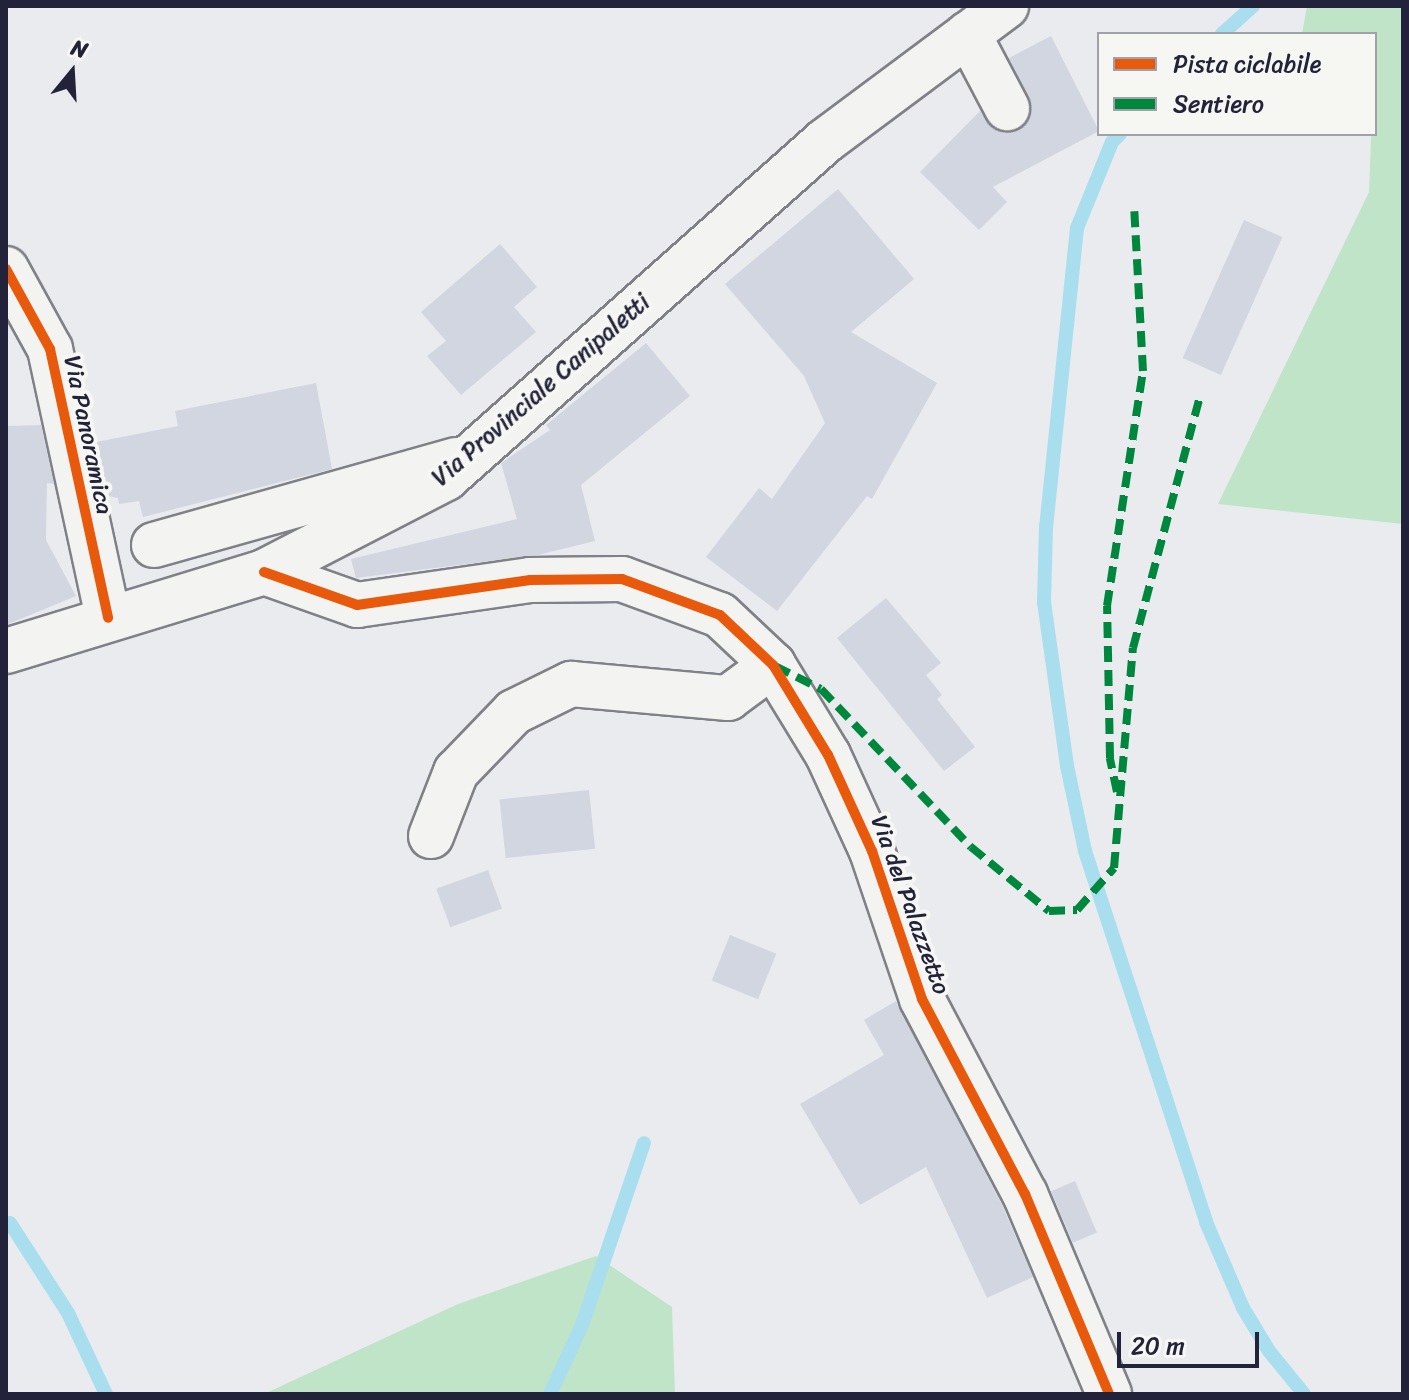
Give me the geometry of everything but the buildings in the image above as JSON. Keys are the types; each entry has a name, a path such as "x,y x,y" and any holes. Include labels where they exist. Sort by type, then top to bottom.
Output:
{"street":[{"name":"Via Provinciale Canipaletti","path":"6,651 264,572 446,478 825,141 1006,6"},
{"path":"968,34 1007,108"},
{"name":"Via Panoramica","path":"11,289 50,349 108,618"},
{"path":"154,545 472,455"},
{"name":"Via del Palazzetto","path":"264,572 357,605 530,580 622,579 720,615 773,665 835,769 872,851 922,999 1025,1194 1109,1394"},
{"path":"431,836 456,772 514,712 571,684 728,698 773,665"}],"green space":[{"path":"1307,6 1403,6 1403,524 1218,504 1369,192 1371,136 1377,136 1377,32 1302,32"},
{"path":"596,1256 672,1307 675,1394 264,1394 458,1304"}],"waterway":[{"path":"1224,32 1253,6"},
{"path":"1118,136 1112,142 1077,228 1046,526 1044,602 1067,766 1085,851 1206,1222 1243,1308 1269,1351 1304,1394"},
{"path":"550,1394 582,1325 644,1143"},
{"path":"10,1223 68,1313 106,1394"}],"marked path":[{"path":"1117,792 1110,758 1107,606 1143,371 1134,203"},
{"path":"775,666 821,689 971,847 1049,911 1077,910 1114,868 1133,648 1200,396"}],"cycle path":[{"path":"6,269 50,349 108,618"},
{"path":"264,572 357,605 530,580 622,579 720,615 773,665 828,755 872,851 922,999 1025,1194 1109,1394"}]}
